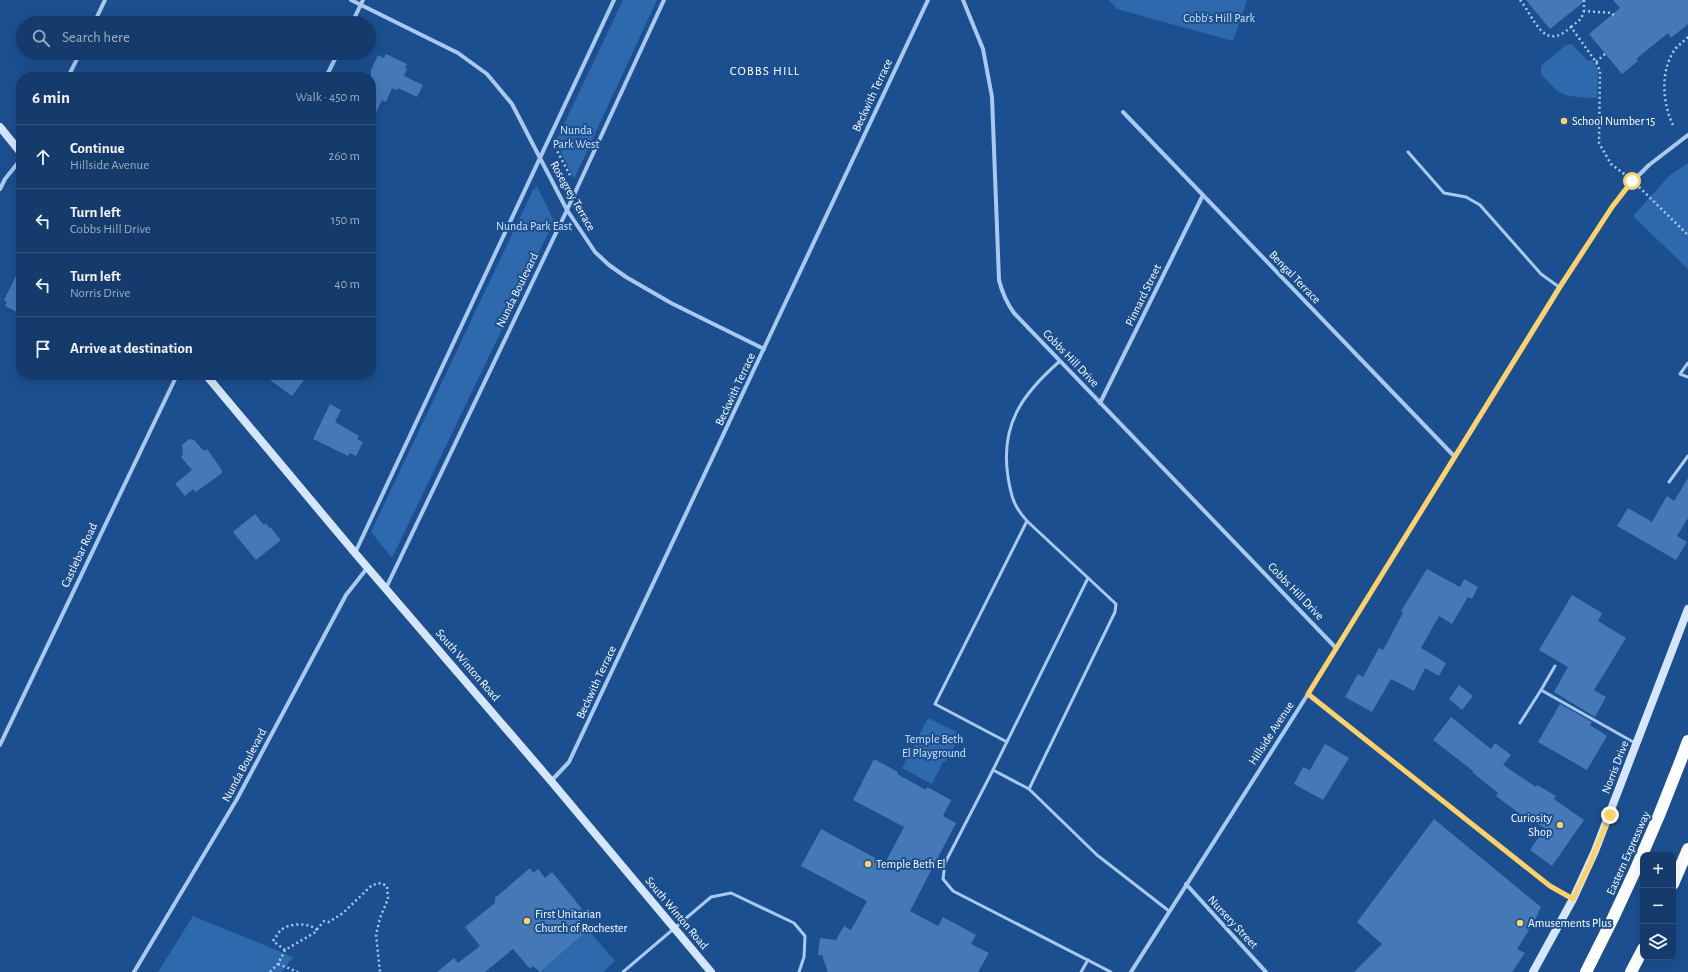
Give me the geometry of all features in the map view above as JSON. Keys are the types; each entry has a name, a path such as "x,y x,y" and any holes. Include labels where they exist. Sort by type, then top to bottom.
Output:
{"highway":[{"name":"Eastern Expressway","path":"1587,969 1628,888 1661,811 1688,741"},
{"path":"1676,877 1688,849"},
{"path":"1632,972 1640,955"},
{"path":"1635,972 1640,960"}],"main road":[{"path":"0,128 16,147"},
{"name":"South Winton Road","path":"210,380 355,553 551,781 711,972"},
{"name":"Norris Drive","path":"1533,972 1573,899 1603,833 1688,609"}],"street":[{"path":"97,16 105,0"},
{"name":"Rosegrey Terrace","path":"351,0 362,2 458,53 487,74 512,104 567,210 595,252 626,277 671,304 764,349"},
{"path":"355,553 614,0"},
{"name":"Nunda Boulevard","path":"386,588 567,210 664,0"},
{"name":"Beckwith Terrace","path":"551,781 569,762 928,0"},
{"name":"Cobbs Hill Drive","path":"963,0 984,50 988,72 992,97 999,280 1002,292 1014,313 1336,648"},
{"path":"355,16 362,2"},
{"path":"70,72 76,60"},
{"path":"328,72 334,60"},
{"name":"Bengal Terrace","path":"1123,112 1454,456"},
{"name":"Hillside Avenue","path":"1131,972 1308,694 1454,456 1612,207 1632,181 1649,165 1688,135"},
{"path":"0,189 5,179 16,165"},
{"name":"Pinnard Street","path":"1100,403 1203,195"},
{"name":"Castlebar Road","path":"0,745 175,380"},
{"name":"Nunda Boulevard","path":"134,972 238,799 346,594 368,567"},
{"path":"1308,694 1550,886 1573,899"},
{"name":"Nursery Street","path":"1186,884 1266,972"}],"lane":[{"path":"1408,152 1444,193 1466,197 1480,205 1540,274 1560,287"},
{"path":"1030,789 1115,612 1116,604 1026,521 1017,511 1010,494 1006,455 1007,436 1011,422 1036,384 1060,361"},
{"path":"1688,363 1680,374 1688,377"},
{"path":"1669,482 1688,456"},
{"path":"1007,742 935,704 1026,521"},
{"path":"1088,578 945,863 943,879 953,891 1111,972"},
{"path":"1520,723 1555,666"},
{"path":"1541,690 1637,744"},
{"path":"993,770 1030,789 1097,855 1169,911"},
{"path":"624,972 711,897 730,893 794,923 805,936 804,957 799,972"},
{"path":"1082,972 1088,960"}],"path":[{"path":"1520,0 1528,10 1531,19 1543,33 1550,36 1559,36 1565,33 1581,19 1584,11 1584,0"},
{"path":"1584,11 1612,13 1615,17"},
{"path":"1571,27 1596,62 1600,71 1599,143 1611,164 1627,176"},
{"path":"1673,125 1668,116 1663,89 1670,59 1677,47 1688,37"},
{"path":"1596,62 1605,54"},
{"path":"555,147 572,180"},
{"path":"1640,187 1688,235"},
{"path":"270,972 278,964 285,950 314,933 324,921 329,922 343,913 372,885 381,883 387,886 388,899 380,918 376,936 380,972"},
{"path":"285,950 273,941 281,931 290,925 313,926 317,930"},
{"path":"278,964 298,972"}],"green space":[{"name":"Nunda Park West","path":"623,0 657,0 574,179 556,141"},
{"name":"Cobb's Hill Park","path":"1109,0 1247,0 1233,41 1117,9"},
{"path":"1572,44 1588,61 1592,60 1598,70 1597,98 1565,95 1554,88 1541,74 1541,66 1566,45"},
{"path":"1688,163 1688,269 1633,216 1669,176"},
{"name":"Nunda Park East","path":"537,186 554,221 392,558 371,532 533,190"},
{"name":"Temple Beth El Playground","path":"928,718 961,734 946,761 943,762 932,784 902,768"},
{"path":"193,916 293,957 282,972 158,972"},
{"path":"588,930 615,961 603,972 540,972"}],"building":[{"path":"1526,0 1586,0 1550,29"},
{"path":"1613,0 1688,0 1688,24 1671,38 1668,33 1636,59 1638,61 1622,74 1589,34 1620,8"},
{"path":"386,54 407,64 405,68 407,69 404,76 423,85 417,97 398,88 397,90 392,88 386,102 382,100 376,113 376,72 371,72 371,70 378,55 384,58"},
{"path":"16,276 16,312 5,306 7,302 4,300"},
{"path":"270,380 304,380 292,396"},
{"path":"330,404 341,410 335,422 359,436 357,439 363,442 356,456 350,453 348,456 313,439"},
{"path":"189,439 194,440 204,451 207,449 222,470 222,473 196,492 193,489 185,496 175,484 192,470 181,457 183,455 182,445"},
{"path":"1688,478 1688,518 1677,536 1687,542 1676,560 1617,526 1628,508 1652,522 1667,496 1674,501"},
{"path":"255,514 264,525 266,523 269,528 270,527 281,540 256,560 233,532"},
{"path":"1427,569 1460,587 1464,579 1478,587 1472,599 1468,597 1452,624 1439,616 1421,648 1446,663 1439,676 1425,668 1414,691 1391,679 1372,712 1345,697 1358,674 1363,677 1379,648 1383,650 1403,613 1401,611"},
{"path":"1572,595 1602,613 1598,621 1626,638 1594,690 1606,697 1595,717 1554,692 1568,667 1539,650"},
{"path":"1459,685 1473,696 1462,710 1449,699"},
{"path":"1560,704 1592,722 1590,725 1607,736 1587,770 1538,742"},
{"path":"1451,717 1491,749 1495,743 1511,755 1503,765 1536,787 1537,785 1556,796 1554,799 1584,820 1552,866 1530,850 1545,828 1520,814 1496,796 1498,793 1472,772 1473,771 1433,740"},
{"path":"1325,744 1349,758 1323,800 1294,784 1303,767 1310,770"},
{"name":"Temple Beth El","path":"874,759 926,790 927,787 951,800 943,816 956,823 910,911 938,926 943,917 976,935 971,944 989,953 978,972 828,972 822,955 818,955 820,938 836,940 844,926 851,930 867,901 801,866 821,829 885,863 904,827 853,800"},
{"path":"1434,819 1541,907 1534,922 1517,949 1525,953 1512,972 1354,972 1382,944 1357,922"},
{"name":"First Unitarian Church of Rochester","path":"530,868 533,873 538,869 545,878 552,872 582,909 575,914 588,930 540,972 533,966 530,969 513,949 485,972 437,972 454,958 458,963 480,946 465,927 495,903 495,898"}],"place":[{"name":"School Number 15","path":"1564,121"},
{"name":"Curiosity Shop","path":"1560,825"},
{"name":"Temple Beth El","path":"868,864"},
{"name":"First Unitarian Church of Rochester","path":"527,921"},
{"name":"Amusements Plus","path":"1520,923"}],"district":[{"name":"COBBS HILL","path":"765,70"}],"route":[{"path":"1610,815 1588,868 1573,899 1550,886 1308,694 1560,287 1612,207 1632,181"}]}
